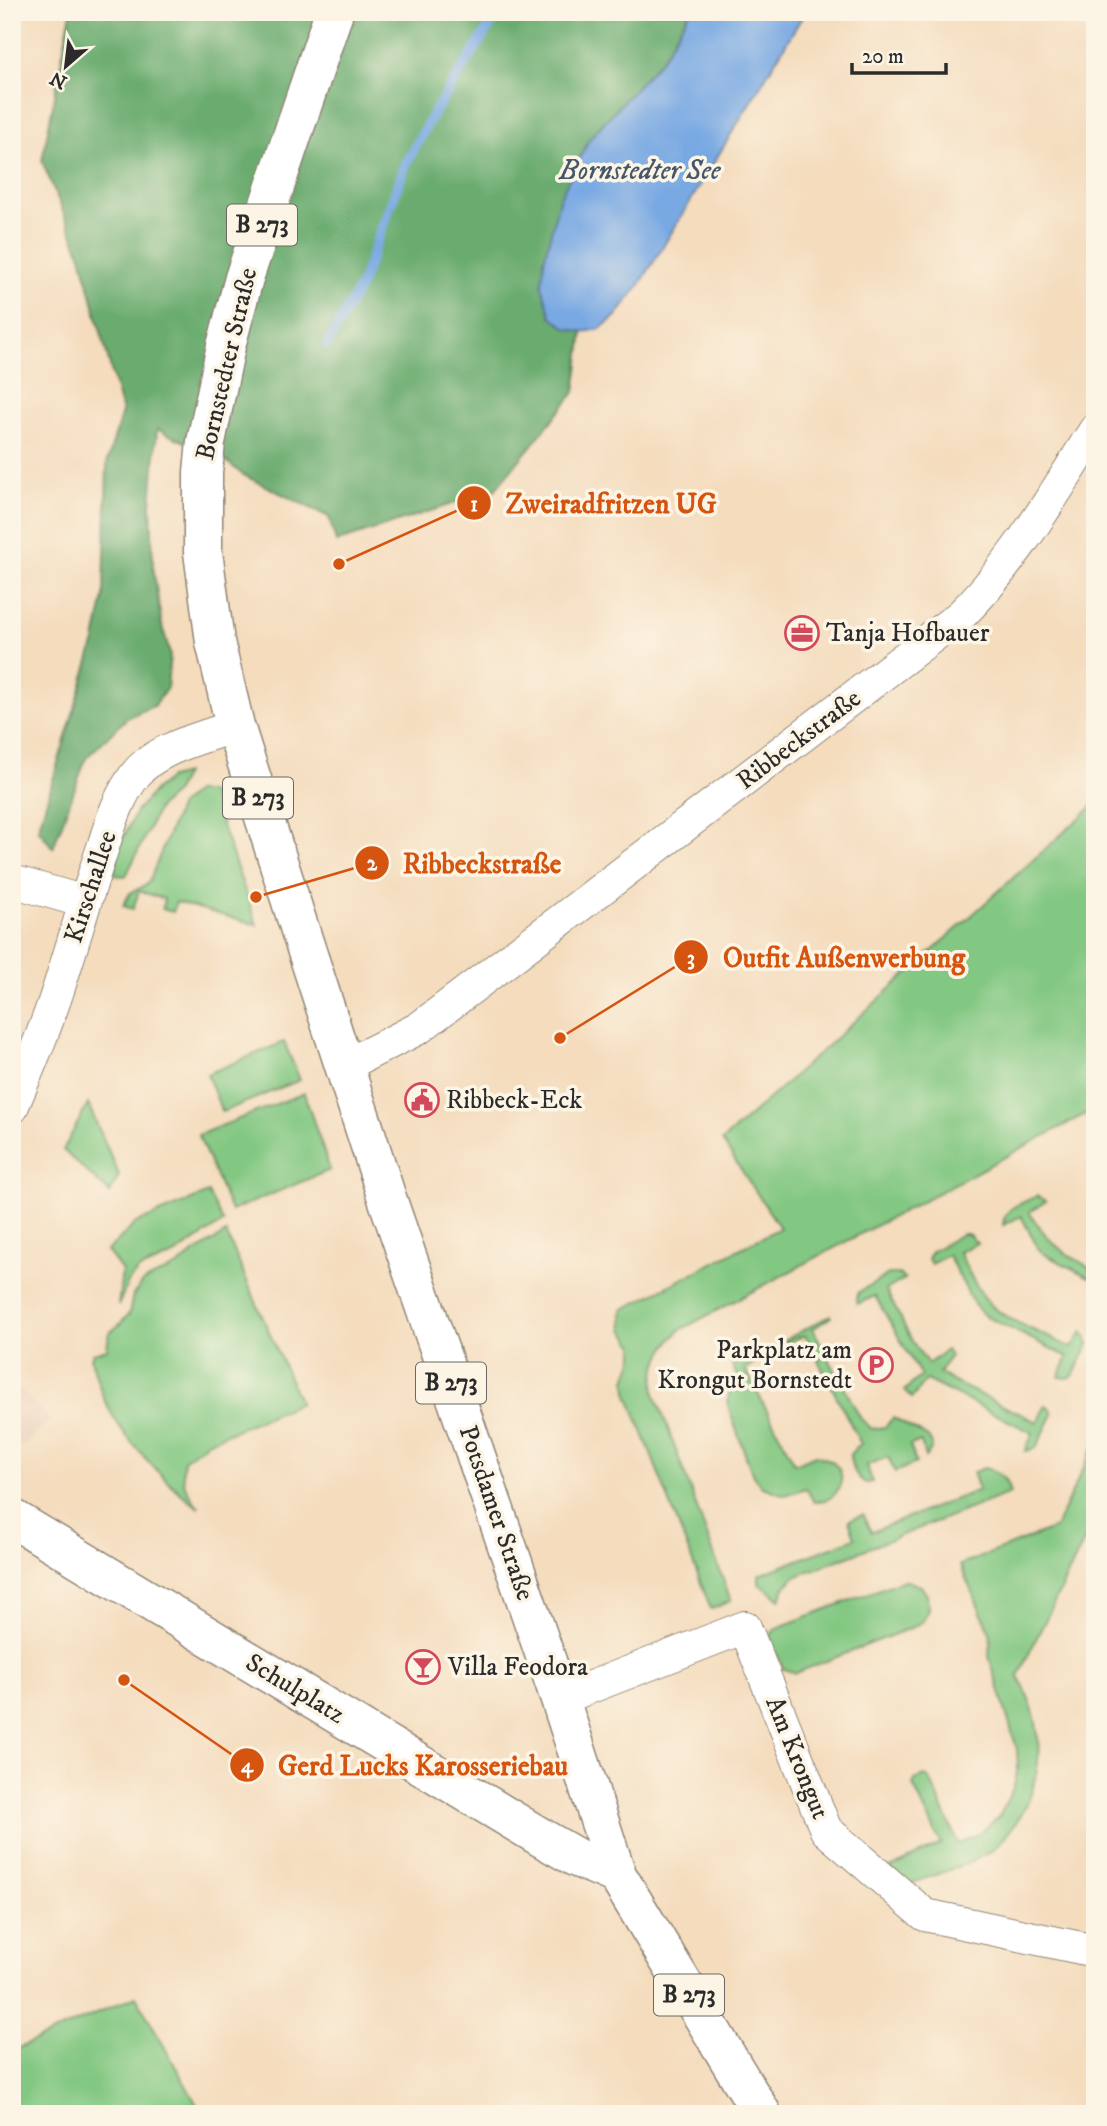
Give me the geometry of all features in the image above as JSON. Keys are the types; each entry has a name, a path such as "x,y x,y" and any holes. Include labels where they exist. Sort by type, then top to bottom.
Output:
{"main road":[{"name":"Bornstedter Straße","path":"235,726 215,642 203,552 203,472 206,442 226,346 244,278 334,12"},
{"name":"Potsdamer Straße","path":"235,726 387,1198 560,1699 617,1875 762,2114"},
{"name":"Schulplatz","path":"12,1518 542,1838 577,1858 617,1875"}],"street":[{"name":"Ribbeckstraße","path":"344,1066 419,1028 961,615 982,595 1001,570 1095,430"},
{"name":"Kirschallee","path":"12,1108 59,987 109,829 136,773 152,759 173,749 235,726"},
{"path":"12,881 85,902"},
{"name":"Am Krongut","path":"560,1699 745,1627 826,1830 925,1915 1095,1951"}],"shaded area":[{"path":"12,1381 50,1420 22,1447 12,1437"}],"green space":[{"path":"71,12 690,12 662,59 590,138 566,328 583,332 575,392 495,490 336,542 329,517 243,475 226,461 157,429 151,504 153,566 161,621 170,654 167,688 154,706 128,717 86,758 53,848 38,829 95,641 104,596 107,463 122,412 80,252 42,161"},
{"path":"185,774 175,793 159,807 126,876 114,875 119,846 137,810 170,778"},
{"path":"195,792 210,792 257,925 176,902 173,912 162,909 164,899 139,891 133,909 123,906 130,893 149,882 180,805"},
{"path":"1095,804 1095,1109 680,1330 660,1358 655,1375 655,1393 731,1601 711,1609 627,1392 626,1380 634,1357 634,1345 623,1329 622,1310 780,1228 722,1141"},
{"path":"284,1042 300,1080 222,1112 207,1074"},
{"path":"304,1093 330,1170 231,1211 198,1135"},
{"path":"88,1104 119,1175 110,1193 63,1150"},
{"path":"208,1193 223,1222 174,1255 138,1270 128,1282 118,1306 122,1271 107,1251 136,1223"},
{"path":"1037,1196 1046,1201 1029,1212 1036,1223 1057,1246 1095,1270 1095,1280 1044,1254 1021,1216 1003,1225 1010,1210"},
{"path":"226,1233 300,1403 209,1441 184,1460 185,1485 199,1508 159,1473 122,1430 105,1401 91,1359 93,1353 107,1349 109,1333 129,1314 133,1295 144,1281 178,1266"},
{"path":"962,1234 968,1234 977,1243 959,1252 981,1292 997,1310 1072,1348 1082,1332 1086,1336 1089,1344 1073,1376 1059,1377 1068,1357 985,1316 975,1306 948,1255 931,1264 928,1259 931,1252"},
{"path":"889,1274 899,1274 904,1279 886,1290 912,1341 928,1364 946,1350 950,1356 939,1373 954,1382 1037,1422 1046,1405 1051,1409 1053,1414 1036,1448 1025,1451 1033,1433 926,1380 912,1398 904,1391 921,1376 875,1296 857,1304 856,1299 859,1292"},
{"path":"831,1315 813,1329 861,1419 872,1429 885,1427 893,1418 928,1437 932,1444 925,1457 921,1442 910,1445 916,1463 895,1472 888,1457 867,1465 872,1482 862,1481 854,1471 850,1454 861,1444 805,1335 787,1343 785,1340"},
{"path":"750,1350 756,1352 761,1359 745,1369 795,1464 815,1455 839,1469 840,1485 828,1499 814,1502 806,1488 785,1495 762,1487 753,1476 728,1404 737,1375 729,1359"},
{"path":"1095,1444 1095,1519 1018,1676 1034,1714 1038,1734 1036,1774 1023,1812 992,1850 966,1864 908,1885 890,1868 941,1844 913,1785 915,1780 925,1776 930,1779 958,1844 979,1834 1000,1815 1014,1786 1018,1768 1017,1749 989,1656 991,1635 960,1565 1055,1528"},
{"path":"984,1468 1001,1476 1010,1493 794,1577 785,1587 780,1599 759,1584 759,1575 855,1538 849,1520 863,1515 871,1532 979,1490 973,1472"},
{"path":"904,1580 921,1586 927,1595 928,1610 923,1621 796,1673 783,1669 770,1636 776,1628"},
{"path":"136,1996 202,2114 13,2114 12,2051"}],"water":[{"name":"Bornstedter See","path":"690,12 805,12 639,286 616,316 600,329 583,332 566,328 551,316 542,287 544,260 560,197 590,138 662,59"}],"waterway":[{"path":"327,345 361,284 405,166 431,117 499,12"}],"place":[{"name":"Zweiradfritzen UG","path":"339,564"},
{"name":"Tanja Hofbauer","path":"802,633"},
{"name":"Ribbeckstraße","path":"256,897"},
{"name":"Outfit Außenwerbung","path":"560,1038"},
{"name":"Ribbeck-Eck","path":"422,1100"},
{"name":"Parkplatz am Krongut Bornstedt","path":"876,1365"},
{"name":"Villa Feodora","path":"423,1667"},
{"name":"Gerd Lucks Karosseriebau","path":"124,1680"}]}
